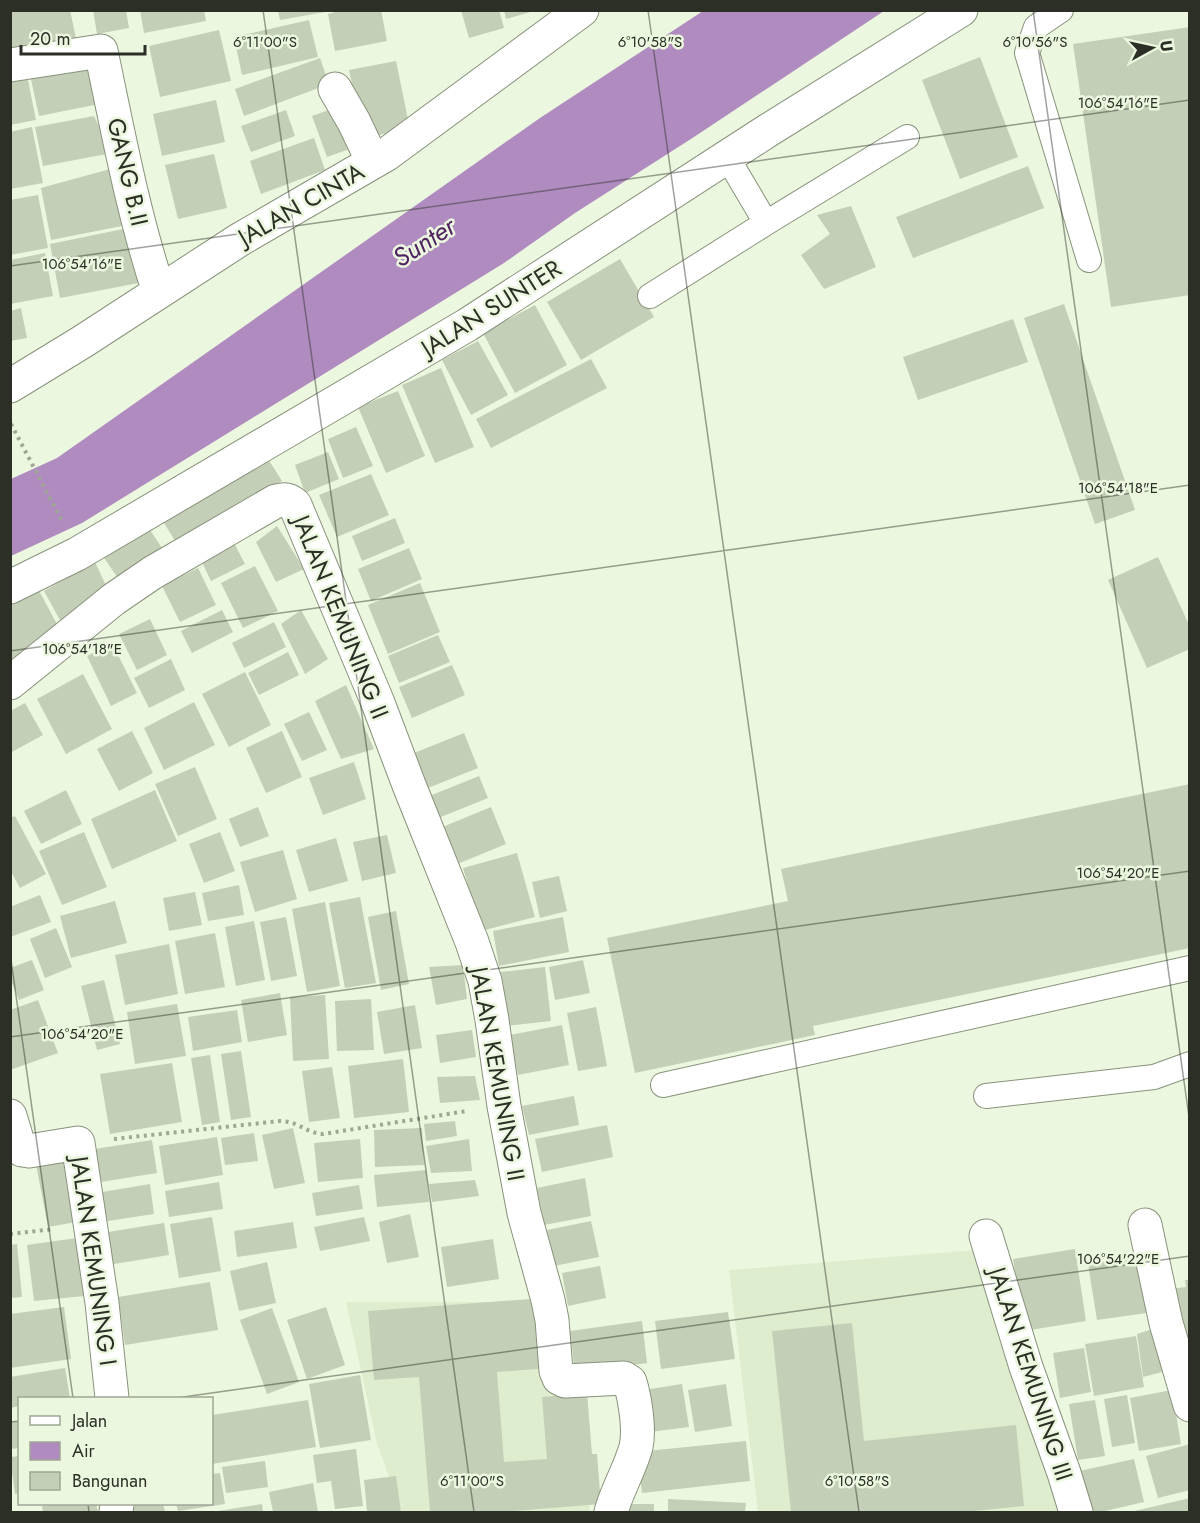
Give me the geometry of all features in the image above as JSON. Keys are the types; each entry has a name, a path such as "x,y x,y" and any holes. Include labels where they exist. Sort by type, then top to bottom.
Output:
{"street":[{"name":"JALAN CINTA","path":"10,386 239,240 396,147 582,10"},
{"name":"JALAN SUNTER","path":"10,587 77,554 457,331 961,10"},
{"name":"GANG B.II","path":"10,65 101,51 131,195 159,292"},
{"path":"335,89 354,122 372,162"},
{"name":"JALAN KEMUNING II","path":"10,683 114,599 142,580 276,501 290,500 295,505 374,693 472,942 485,981 504,1106 524,1213 552,1320 556,1371 559,1378 565,1381 624,1378 630,1382 633,1391 637,1427 636,1446 611,1512"},
{"name":"JALAN KEMUNING I","path":"10,1116 22,1150 28,1152 78,1143 102,1303 112,1397"},
{"path":"1145,1225 1166,1323 1190,1405"},
{"name":"JALAN KEMUNING III","path":"986,1236 1026,1367 1076,1512"}],"lane":[{"path":"1061,10 1036,27 1027,53 1089,260"},
{"path":"651,296 907,137"},
{"path":"727,157 766,223"},
{"path":"663,1084 1190,968"},
{"path":"986,1096 1154,1077 1190,1064"}],"path":[{"path":"10,422 63,524"},
{"path":"78,1143 280,1121 290,1121 314,1134 323,1134 504,1106"}],"shaded area":[{"path":"977,1250 1062,1512 758,1512 729,1270"},
{"path":"346,1302 531,1302 579,1403 590,1512 402,1512 377,1444"}],"water":[{"name":"Sunter","path":"703,11 884,11 575,213 504,263 82,523 11,556 11,479 57,458 540,118"}],"building":[{"path":"70,10 78,48 10,61 10,12"},
{"path":"93,10 126,10 129,28 97,34"},
{"path":"140,10 204,10 206,21 144,33"},
{"path":"278,10 325,10 325,12 280,20"},
{"path":"343,10 381,10 387,41 335,51 328,14"},
{"path":"461,10 499,10 504,28 469,38"},
{"path":"504,10 533,10 534,11 506,19"},
{"path":"309,20 318,57 242,75 234,37"},
{"path":"1190,27 1190,295 1111,307 1073,44"},
{"path":"219,30 231,81 160,97 149,46"},
{"path":"980,57 1018,157 960,179 922,80"},
{"path":"320,58 329,84 244,116 235,89"},
{"path":"396,61 410,129 363,138 349,70"},
{"path":"101,62 109,102 39,116 30,75"},
{"path":"27,75 36,120 10,125 10,79"},
{"path":"216,100 225,142 162,156 153,114"},
{"path":"343,105 358,146 327,157 312,116"},
{"path":"286,110 295,136 251,152 241,126"},
{"path":"94,116 112,153 43,166 35,127"},
{"path":"32,127 43,183 10,189 10,132"},
{"path":"314,138 325,170 261,194 250,161"},
{"path":"214,154 227,208 178,219 165,165"},
{"path":"121,166 132,224 51,240 41,188"},
{"path":"1028,166 1044,208 913,258 896,217"},
{"path":"38,195 48,248 10,255 10,200"},
{"path":"851,206 876,267 824,289 801,255 830,234 817,215"},
{"path":"128,228 139,283 60,298 50,244"},
{"path":"45,253 53,296 10,304 10,260"},
{"path":"620,259 654,317 581,360 547,302"},
{"path":"1064,304 1135,510 1095,524 1024,318"},
{"path":"535,305 567,365 515,393 483,333"},
{"path":"21,308 27,338 10,341 10,311"},
{"path":"1013,319 1028,362 918,400 903,357"},
{"path":"478,341 508,395 471,415 442,360"},
{"path":"591,359 607,388 491,448 476,419"},
{"path":"441,368 474,447 435,463 402,385"},
{"path":"398,391 425,456 386,473 358,407"},
{"path":"356,427 373,466 343,478 328,439"},
{"path":"263,451 282,481 177,544 159,515"},
{"path":"328,452 339,479 305,493 295,465"},
{"path":"371,474 389,515 337,537 319,495"},
{"path":"395,518 405,543 362,561 352,536"},
{"path":"144,521 166,554 122,584 100,552"},
{"path":"277,526 304,569 276,582 256,542"},
{"path":"233,541 245,564 211,581 200,558"},
{"path":"409,548 422,579 371,601 358,569"},
{"path":"1158,557 1190,627 1190,649 1147,668 1108,580"},
{"path":"95,562 109,592 66,631 44,591"},
{"path":"255,566 278,611 243,628 221,583"},
{"path":"198,568 216,605 180,622 162,586"},
{"path":"35,583 59,628 10,660 10,595"},
{"path":"420,583 440,632 388,654 368,605"},
{"path":"222,610 233,632 192,653 181,631"},
{"path":"301,610 328,659 305,674 281,624"},
{"path":"150,619 167,655 137,670 119,634"},
{"path":"274,622 286,647 244,668 232,643"},
{"path":"438,635 450,662 399,683 388,656"},
{"path":"112,643 137,693 111,706 87,656"},
{"path":"288,652 299,675 259,695 248,673"},
{"path":"171,659 185,690 149,708 134,678"},
{"path":"452,665 465,695 412,718 399,687"},
{"path":"245,672 271,725 229,747 202,694"},
{"path":"83,674 112,729 66,754 37,699"},
{"path":"346,685 374,749 341,759 315,701"},
{"path":"194,702 215,745 164,770 144,728"},
{"path":"25,703 43,735 10,753 10,711"},
{"path":"309,712 327,750 302,761 284,724"},
{"path":"132,731 153,773 119,791 97,749"},
{"path":"282,731 302,777 266,793 246,748"},
{"path":"464,733 478,768 423,790 409,755"},
{"path":"354,762 366,799 323,815 309,778"},
{"path":"195,767 217,819 178,836 155,784"},
{"path":"479,776 488,798 436,819 427,797"},
{"path":"1190,784 1190,948 813,1026 815,1035 635,1073 607,938 788,901 781,869"},
{"path":"66,790 82,824 41,844 24,811"},
{"path":"155,790 177,841 112,869 91,819"},
{"path":"258,807 269,836 240,847 229,819"},
{"path":"491,807 506,844 455,865 440,828"},
{"path":"15,816 46,874 20,888 10,870 10,818"},
{"path":"84,832 107,887 62,905 39,851"},
{"path":"220,832 235,871 204,883 189,844"},
{"path":"387,835 396,873 362,881 353,842"},
{"path":"336,838 348,881 309,892 296,850"},
{"path":"283,850 297,899 255,912 240,862"},
{"path":"517,853 535,917 481,931 463,868"},
{"path":"559,876 567,911 540,918 532,882"},
{"path":"239,885 244,915 208,921 202,893"},
{"path":"195,892 202,925 169,931 163,898"},
{"path":"40,895 51,922 10,937 10,907"},
{"path":"360,897 376,983 345,988 329,903"},
{"path":"115,901 127,943 71,958 60,916"},
{"path":"325,902 340,986 307,992 292,909"},
{"path":"396,911 409,984 381,990 368,917"},
{"path":"286,917 297,976 271,981 260,922"},
{"path":"563,917 569,952 499,966 493,931"},
{"path":"254,921 265,980 236,986 225,927"},
{"path":"56,928 72,967 45,978 30,939"},
{"path":"215,933 225,987 185,994 175,941"},
{"path":"169,944 178,994 125,1005 115,955"},
{"path":"32,960 44,990 19,1000 10,978 10,968"},
{"path":"583,960 590,993 555,1000 549,967"},
{"path":"463,965 467,999 436,1005 429,967"},
{"path":"545,967 551,1021 506,1026 501,972"},
{"path":"104,980 120,1044 97,1050 81,986"},
{"path":"280,993 287,1035 248,1042 241,1000"},
{"path":"325,995 329,1059 293,1061 290,997"},
{"path":"371,999 374,1050 337,1051 335,1001"},
{"path":"38,1000 58,1053 10,1070 10,1010"},
{"path":"177,1004 186,1056 135,1064 127,1012"},
{"path":"415,1005 422,1048 384,1054 377,1012"},
{"path":"596,1007 607,1066 578,1071 567,1013"},
{"path":"237,1010 242,1042 193,1051 188,1017"},
{"path":"562,1025 569,1065 518,1075 510,1035"},
{"path":"472,1030 476,1057 440,1063 436,1035"},
{"path":"241,1051 251,1117 231,1120 221,1054"},
{"path":"210,1055 220,1122 202,1125 191,1058"},
{"path":"403,1059 409,1112 354,1118 348,1066"},
{"path":"172,1063 182,1122 110,1134 100,1074"},
{"path":"332,1067 340,1118 309,1122 302,1071"},
{"path":"475,1076 480,1100 440,1103 437,1077"},
{"path":"574,1096 579,1125 529,1135 522,1106"},
{"path":"455,1121 457,1136 426,1141 424,1124"},
{"path":"607,1125 613,1157 542,1172 535,1139"},
{"path":"293,1128 305,1183 274,1189 262,1135"},
{"path":"422,1128 424,1165 375,1167 374,1130"},
{"path":"254,1133 258,1161 225,1165 221,1138"},
{"path":"217,1137 223,1175 165,1185 159,1146"},
{"path":"360,1139 363,1178 318,1182 314,1143"},
{"path":"469,1139 472,1171 431,1173 426,1146"},
{"path":"152,1140 157,1173 101,1182 95,1149"},
{"path":"67,1147 82,1221 48,1227 34,1154"},
{"path":"426,1170 429,1202 377,1207 374,1175"},
{"path":"585,1178 591,1216 544,1225 537,1188"},
{"path":"475,1180 479,1196 432,1202 429,1184"},
{"path":"219,1182 223,1209 169,1217 165,1191"},
{"path":"150,1184 154,1214 101,1222 96,1193"},
{"path":"359,1185 363,1209 316,1216 312,1193"},
{"path":"410,1214 419,1257 387,1263 379,1222"},
{"path":"212,1217 221,1271 179,1278 170,1224"},
{"path":"364,1217 370,1241 320,1251 314,1227"},
{"path":"591,1221 599,1257 554,1266 547,1230"},
{"path":"293,1222 297,1248 237,1257 234,1231"},
{"path":"164,1223 169,1255 108,1265 102,1233"},
{"path":"77,1238 84,1296 34,1301 27,1245"},
{"path":"493,1239 499,1279 447,1287 441,1247"},
{"path":"17,1244 22,1297 10,1298 10,1245"},
{"path":"1075,1249 1086,1321 1024,1331 1013,1259"},
{"path":"1138,1256 1147,1313 1097,1320 1088,1264"},
{"path":"267,1262 276,1303 239,1311 230,1271"},
{"path":"600,1266 606,1298 568,1306 562,1273"},
{"path":"1185,1280 1190,1280 1190,1381 1169,1289 1186,1287"},
{"path":"210,1282 218,1330 125,1345 118,1297"},
{"path":"544,1298 550,1368 497,1372 504,1462 547,1459 542,1397 587,1393 592,1454 597,1454 601,1504 502,1512 430,1512 419,1377 374,1380 368,1311"},
{"path":"64,1307 71,1359 10,1368 10,1314"},
{"path":"326,1307 345,1365 307,1379 287,1320"},
{"path":"272,1308 299,1382 267,1394 240,1320"},
{"path":"728,1312 735,1359 661,1369 655,1321"},
{"path":"642,1321 647,1363 575,1373 570,1331"},
{"path":"852,1323 864,1441 1016,1425 1024,1506 965,1512 791,1512 772,1331"},
{"path":"1159,1327 1166,1371 1143,1377 1137,1334"},
{"path":"1136,1336 1144,1387 1094,1396 1085,1344"},
{"path":"1084,1348 1091,1392 1060,1398 1053,1353"},
{"path":"65,1368 70,1397 18,1397 18,1406 10,1408 10,1377"},
{"path":"360,1375 371,1440 320,1448 309,1384"},
{"path":"682,1384 689,1427 650,1432 644,1390"},
{"path":"726,1384 732,1426 695,1432 688,1390"},
{"path":"1172,1390 1181,1444 1139,1451 1130,1398"},
{"path":"1127,1395 1135,1443 1112,1447 1104,1399"},
{"path":"308,1400 316,1447 213,1464 213,1415"},
{"path":"1095,1400 1105,1456 1078,1460 1069,1404"},
{"path":"18,1421 18,1448 10,1449 10,1422"},
{"path":"746,1441 750,1481 642,1493 637,1452"},
{"path":"1190,1444 1190,1490 1158,1498 1146,1456"},
{"path":"356,1449 363,1506 335,1509 331,1481 317,1483 313,1455"},
{"path":"18,1456 18,1493 15,1494 10,1457"},
{"path":"1134,1459 1144,1502 1101,1512 1085,1512 1075,1472"},
{"path":"265,1461 268,1487 226,1493 222,1467"},
{"path":"220,1473 225,1504 178,1511 176,1505 213,1505 213,1474"},
{"path":"396,1476 401,1512 367,1512 364,1480"},
{"path":"313,1483 318,1512 273,1512 269,1492"},
{"path":"1190,1498 1190,1512 1130,1512"},
{"path":"668,1499 746,1503 745,1512 668,1512"},
{"path":"262,1504 263,1512 218,1512 218,1511"},
{"path":"620,1504 654,1504 654,1512 620,1512"},
{"path":"96,1505 98,1512 43,1512 42,1506"},
{"path":"163,1505 165,1512 122,1512 121,1506"}]}
